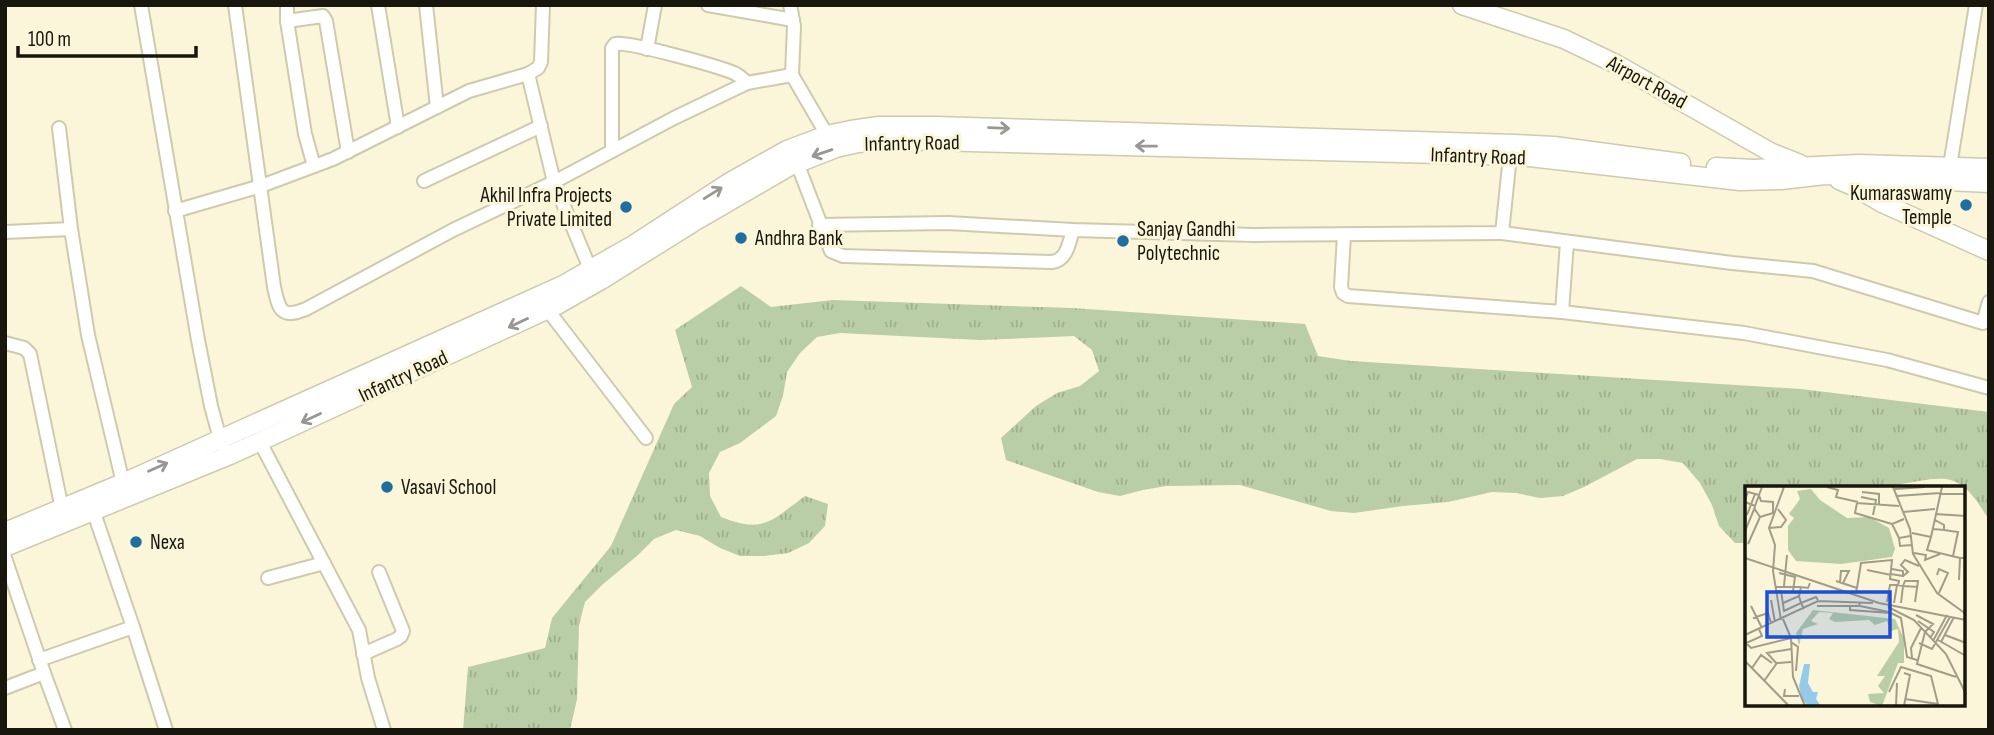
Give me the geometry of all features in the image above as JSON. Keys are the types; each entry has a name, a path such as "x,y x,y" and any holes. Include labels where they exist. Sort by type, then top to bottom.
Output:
{"street":[{"path":"141,5 198,340 220,439 230,455"},
{"path":"235,5 279,306 284,313 293,314 306,309 453,230 554,182 674,118 747,83 792,75"},
{"path":"287,5 304,134 314,166"},
{"path":"378,5 398,127"},
{"path":"426,5 437,107"},
{"path":"175,211 261,186 314,166 348,152 469,91 528,74 538,68 541,62 542,5"},
{"path":"647,49 655,5"},
{"path":"708,5 793,20"},
{"path":"790,5 794,26 792,75 827,135"},
{"name":"Airport Road","path":"1462,5 1564,39 1616,64 1772,153 1853,186 1882,203 1989,251"},
{"path":"1950,166 1976,5"},
{"path":"287,21 323,16 326,21 348,152"},
{"path":"612,151 612,48 615,44 647,49 732,73 747,83"},
{"path":"528,74 554,182 593,276"},
{"path":"424,181 541,126"},
{"name":"Infantry Road","path":"5,547 260,442 547,309 593,276 702,217 827,135 878,126 936,126 1299,136 1554,146 1753,169 1859,164 1989,168"},
{"path":"59,128 71,229 88,335 122,483"},
{"name":"Infantry Road","path":"792,156 858,143 892,140 1510,156 1740,181 1825,175"},
{"path":"792,156 831,251 844,256 1052,262 1060,261 1064,257 1073,230"},
{"path":"1502,233 1510,156"},
{"path":"1825,175 1989,183"},
{"path":"819,225 948,223 1254,235 1502,233 1813,271 1986,324 1989,302"},
{"path":"5,232 71,229"},
{"path":"1344,235 1341,287 1343,293 1348,296 1562,312 1744,333 1887,360 1989,388"},
{"path":"1562,312 1566,242"},
{"name":"Infantry Road","path":"5,531 122,483 564,285 593,276"},
{"path":"547,309 646,438"},
{"path":"5,343 24,348 30,354 62,509"},
{"path":"260,442 359,630 368,678 384,730"},
{"path":"93,510 166,730"},
{"path":"5,558 65,730"},
{"path":"268,578 324,563"},
{"path":"363,654 397,639 403,631 379,572"},
{"path":"5,688 41,666 133,627"}],"green space":[{"path":"741,286 771,307 833,300 1072,308 1305,324 1318,356 1351,361 1801,389 1989,412 1989,520 1966,486 1951,480 1928,480 1893,486 1745,486 1745,543 1735,543 1719,526 1700,483 1683,463 1660,459 1637,459 1563,496 1540,498 1492,492 1448,502 1354,513 1331,511 1240,485 1166,486 1120,496 1098,492 1006,460 1001,438 1036,406 1057,393 1080,386 1099,371 1092,350 1074,336 980,340 840,333 817,337 800,353 787,372 776,416 740,443 720,452 709,473 710,496 721,517 736,522 766,522 805,496 828,504 825,526 809,543 788,553 740,556 700,536 676,530 654,539 585,602 579,625 577,699 570,730 463,730 468,667 545,648 552,618 611,546 674,404 692,387 675,330"}],"place":[{"name":"Kumaraswamy Temple","path":"1966,205"},
{"name":"Akhil Infra Projects Private Limited","path":"626,207"},
{"name":"Andhra Bank","path":"741,238"},
{"name":"Sanjay Gandhi Polytechnic","path":"1123,241"},
{"name":"Vasavi School","path":"387,487"},
{"name":"Nexa","path":"136,542"}]}
